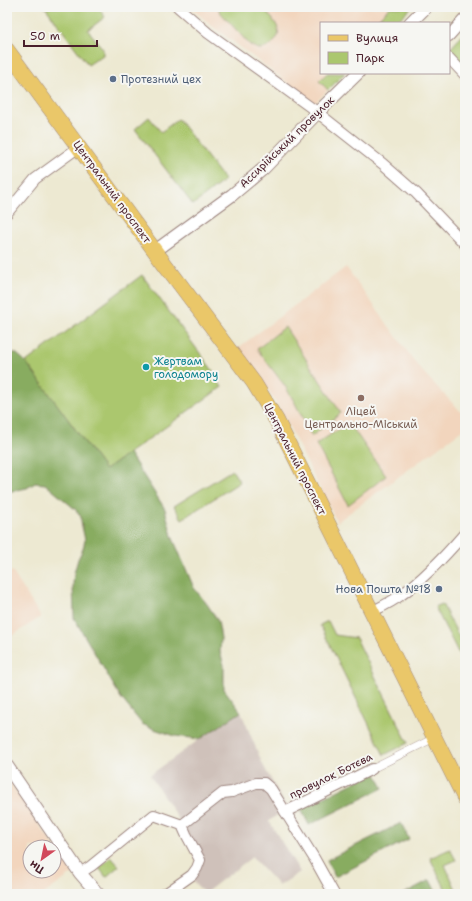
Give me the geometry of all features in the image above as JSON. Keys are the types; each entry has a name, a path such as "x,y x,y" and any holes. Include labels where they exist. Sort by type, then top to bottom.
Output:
{"main road":[{"name":"Центральний проспект","path":"7,50 254,383 277,421 465,800"}],"street":[{"path":"178,7 208,33 318,112 383,164 416,193 465,244"},
{"path":"411,22 426,7"},
{"path":"450,35 465,18"},
{"path":"450,59 465,75"},
{"name":"Ассирійський провулок","path":"155,251 232,195 263,169 357,74"},
{"path":"7,213 35,180 78,147"},
{"path":"371,612 400,596 414,585 465,533"},
{"name":"провулок Ботєва","path":"182,825 223,793 232,792 256,783 264,784 271,789 285,812 434,738"},
{"path":"7,766 80,873 98,894"},
{"path":"285,812 314,858 334,894"},
{"path":"80,873 91,866 154,815 182,825 200,860 192,875 165,894"}],"shaded area":[{"path":"190,7 412,7 396,22 320,22 320,74 344,74 315,103 212,26"},
{"name":"Ліцей Центрально-Міський","path":"346,267 420,369 465,416 465,428 337,522 280,409 267,388 238,348"},
{"path":"12,571 41,617 7,639 7,575"},
{"path":"241,712 263,765 287,808 269,821 300,872 279,886 252,857 205,893 189,878 200,860 182,825 150,775"},
{"path":"7,779 49,839 22,839 22,879 62,879 62,857 73,873 44,894 7,894"}],"green space":[{"path":"45,7 98,7 105,17 88,30 103,49 103,55 88,65"},
{"path":"218,7 261,7 271,17 278,29 278,36 276,40 270,46 262,49 258,49 250,45 220,12"},
{"path":"390,7 412,7 396,22 379,22 377,20"},
{"path":"465,32 465,66 450,49"},
{"path":"326,74 344,74 328,90 319,81"},
{"path":"149,117 161,132 178,119 225,180 193,205 135,129"},
{"path":"142,275 219,379 217,380 222,387 105,470 26,362"},
{"path":"285,327 341,413 312,436 285,386 257,349"},
{"path":"7,351 17,354 26,362 105,470 129,453 165,509 172,536 194,588 218,621 221,638 220,652 224,665 224,689 241,712 200,739 175,736 142,724 121,698 74,618 74,573 85,540 81,517 75,509 45,484 35,483 27,488 7,492"},
{"path":"349,423 386,476 348,505 316,444"},
{"path":"232,470 240,482 182,519 174,506"},
{"path":"442,604 465,648 465,666 435,607"},
{"path":"328,621 335,635 356,638 408,743 384,755 320,625"},
{"path":"375,772 383,788 309,825 301,809"},
{"path":"401,823 409,839 335,877 327,860"},
{"path":"450,849 456,860 445,865 458,894 448,894 430,858"},
{"path":"111,857 119,866 106,877 99,868"},
{"path":"430,880 437,894 403,894"}],"place":[{"name":"Протезний цех","path":"113,79"},
{"name":"Жертвам голодомору","path":"146,367"},
{"name":"Ліцей Центрально-Міський","path":"361,398"},
{"name":"Нова Пошта №18","path":"439,589"}]}
